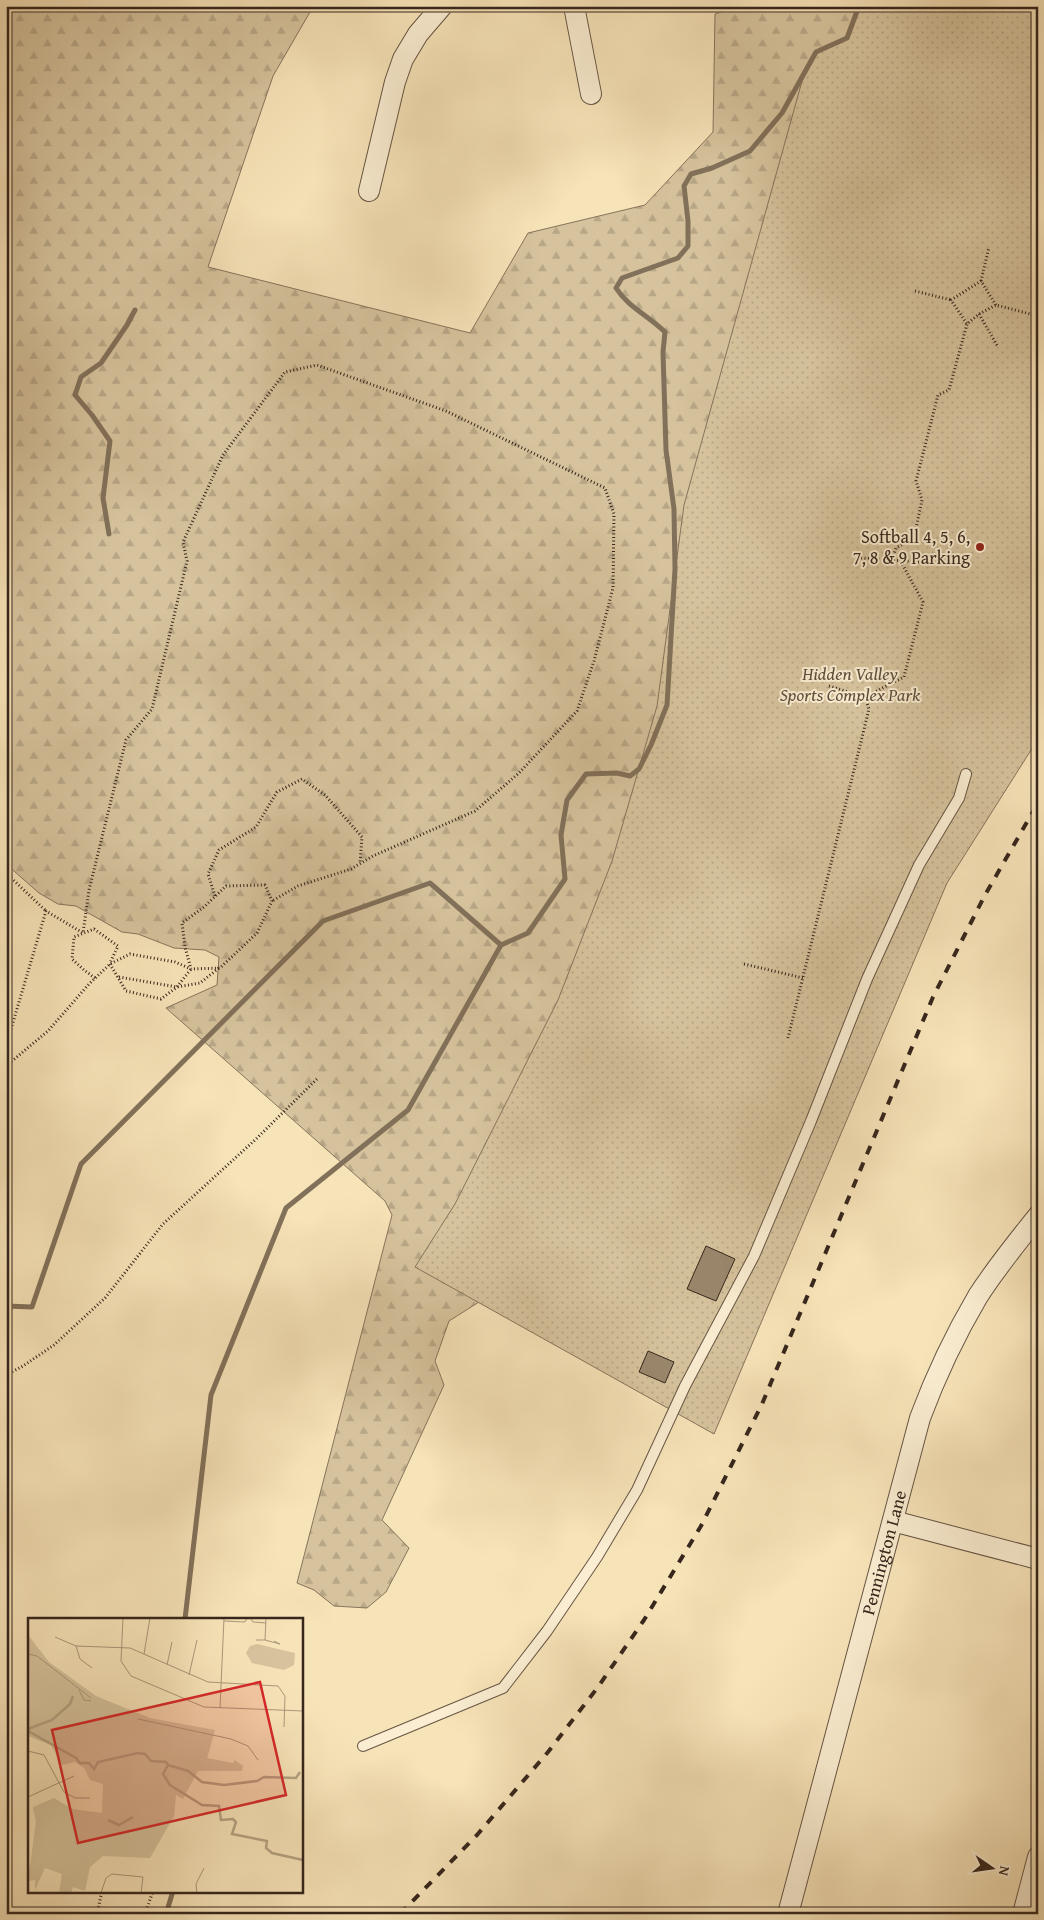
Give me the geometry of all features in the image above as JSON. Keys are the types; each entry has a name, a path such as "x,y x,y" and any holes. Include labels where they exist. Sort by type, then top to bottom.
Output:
{"street":[{"path":"369,191 395,82 403,58 418,34 442,6"},
{"path":"574,6 591,94"},
{"name":"Pennington Lane","path":"788,1914 920,1418 934,1380 979,1296 1038,1216"},
{"path":"893,1521 1038,1560"},
{"path":"1022,1914 1038,1857"}],"lane":[{"path":"363,1746 503,1688 547,1631 597,1557 637,1490 685,1386 754,1256 811,1121 867,979 919,865 959,798 966,774"}],"path":[{"path":"989,247 982,281 996,305"},
{"path":"951,300 982,281"},
{"path":"915,291 951,300 967,324"},
{"path":"892,560 896,548 914,538 922,500 916,481 938,395 949,390 967,324 979,314 996,305 1038,316"},
{"path":"979,314 998,348"},
{"path":"83,933 89,890 126,740 152,709 187,561 184,542 223,454 285,372 317,365 446,411 605,488 614,514 613,588 594,661 577,711 519,773 475,811 373,856 351,869 298,886 272,901 258,933 220,968 200,983 177,987 118,977"},
{"path":"861,558 920,562"},
{"path":"829,686 865,697 904,677 922,602 900,560"},
{"path":"788,1038 869,710 865,697"},
{"path":"215,896 208,874 219,850 256,828 277,792 302,779 324,795 362,837 360,864"},
{"path":"6,874 46,911 83,933"},
{"path":"191,969 185,947 182,923 204,907 226,886 265,884 272,901"},
{"path":"6,1046 46,911"},
{"path":"95,978 72,959 74,937 94,929 118,946 110,964"},
{"path":"6,1066 48,1031 95,978 110,964 130,954 175,962 191,969 220,968"},
{"path":"110,964 126,991 161,999 177,987 191,969"},
{"path":"744,964 802,978"},
{"path":"6,1375 23,1366 54,1344 105,1298 163,1224 256,1139 318,1078"},
{"path":"97,1914 102,1892"},
{"path":"145,1914 153,1892"}],"green space":[{"path":"6,6 193,8 311,6 310,12 273,76 208,267 470,333 528,233 645,205 713,132 715,14 739,6 933,6 748,408 587,953 424,1268 479,1302 449,1321 435,1361 444,1385 382,1520 409,1548 386,1592 367,1608 334,1606 314,1590 297,1583 392,1215 385,1201 166,1008 217,985 219,957 205,950 174,948 138,934 122,932 76,906 58,904 39,893 6,864"},
{"name":"Hidden Valley Sports Complex Park","path":"859,6 1038,6 1038,739 947,883 714,1434 415,1267 455,1204 558,1000 612,861 657,706 684,505 804,74 816,52 847,37"}],"building":[{"path":"706,1246 735,1259 716,1301 687,1289"},
{"path":"648,1351 674,1362 665,1383 639,1372"}],"waterway":[{"path":"6,1306 32,1307 81,1164 323,921 430,883 501,945 528,933 565,879 561,835 567,800 586,774 617,773 630,776 639,769 667,705 675,569 674,509 666,450 663,352 665,332 626,301 616,288 622,278 678,258 688,246 688,221 684,186 691,174 712,168 750,151 782,113 816,52 847,38 859,6"},
{"path":"109,534 103,498 110,441 75,395 81,377 101,363 135,310"},
{"path":"185,1618 211,1395 286,1208 408,1110 501,945"},
{"path":"166,1914 173,1892"}],"railway":[{"path":"400,1914 477,1835 548,1752 598,1687 644,1620 701,1526 762,1404 933,997 985,895 1038,803"}],"place":[{"name":"Softball 4, 5, 6, 7, 8 & 9 Parking","path":"980,547"}]}
